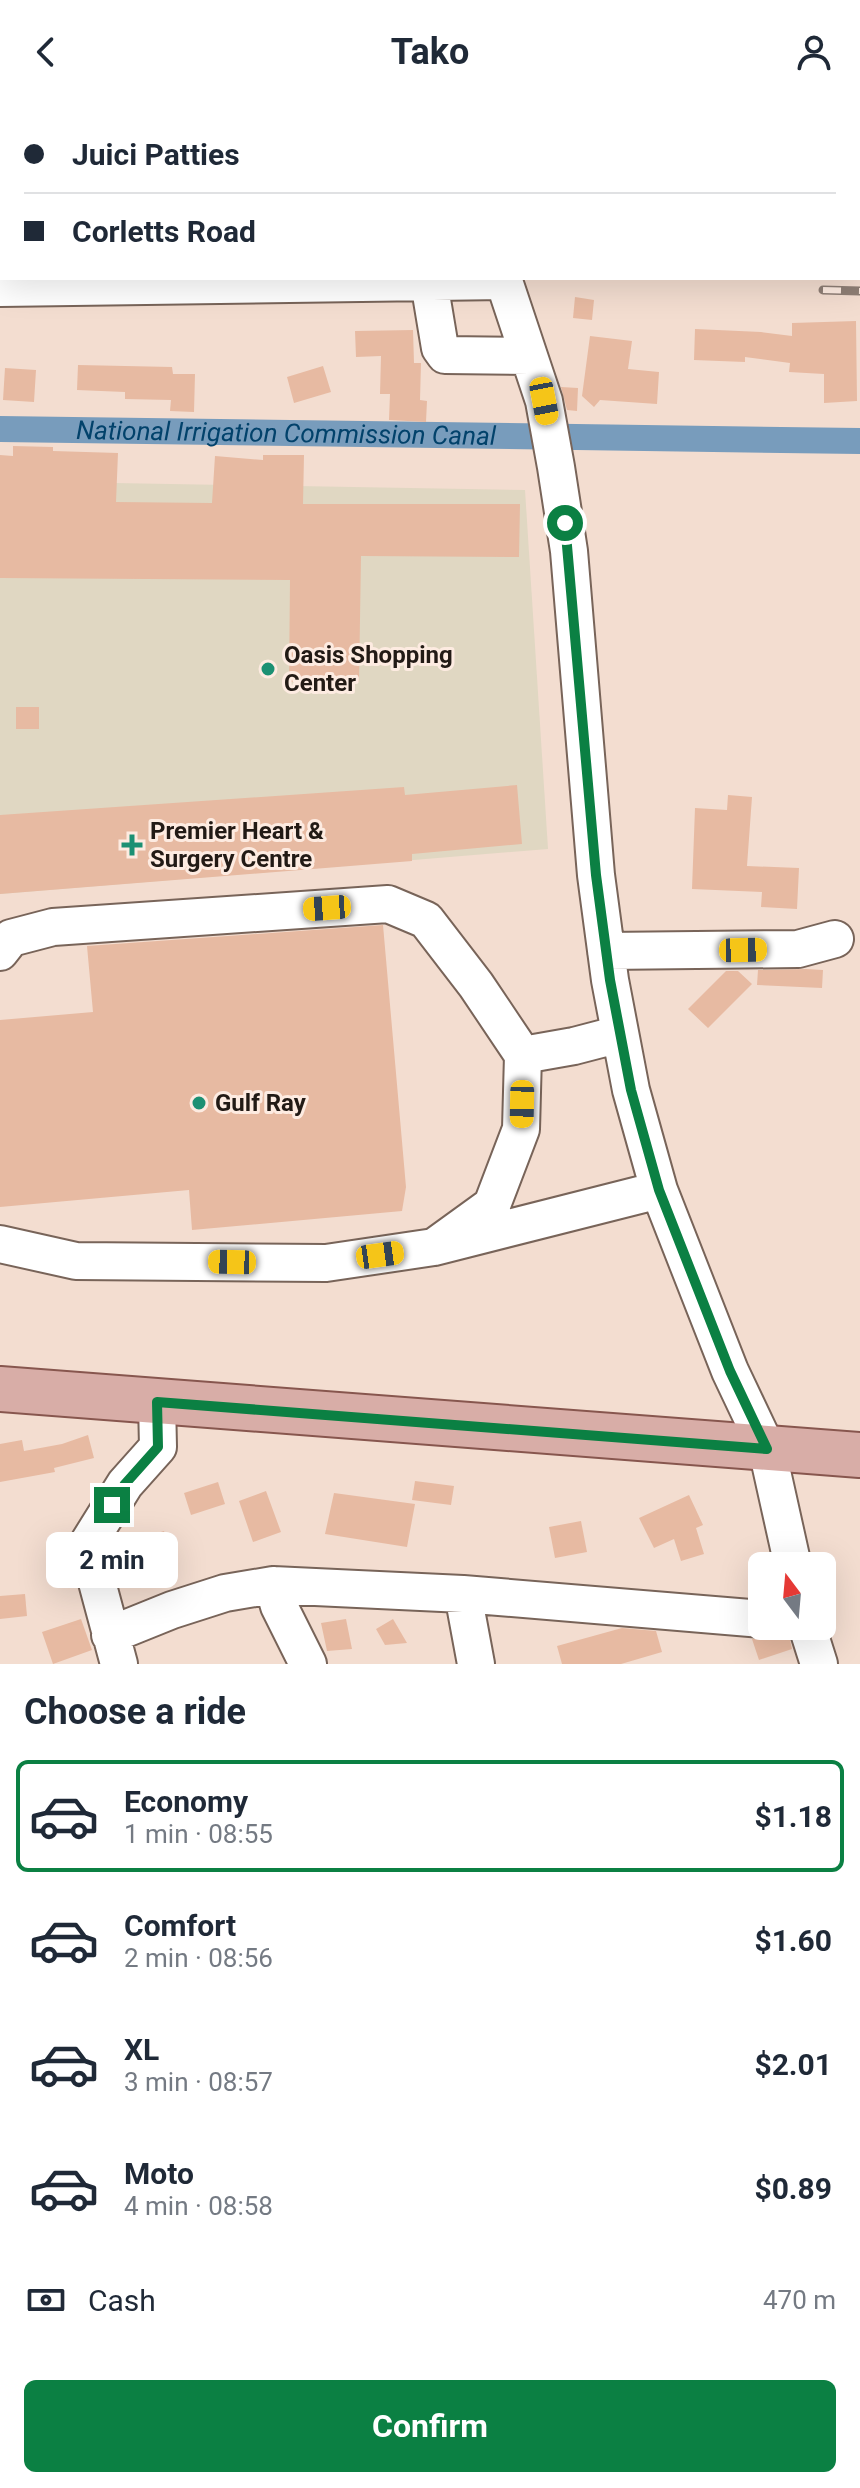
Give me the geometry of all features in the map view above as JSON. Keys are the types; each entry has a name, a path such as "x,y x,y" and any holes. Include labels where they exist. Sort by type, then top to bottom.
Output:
{"main road":[{"path":"0,1389 860,1455"}],"street":[{"path":"0,288 504,280 544,401 556,467 569,551 596,875 631,1090 659,1190 730,1371 767,1449 790,1552"},
{"path":"429,282 440,348 445,355 529,356"},
{"path":"0,952 11,938 53,927 388,904 426,920 476,985 523,1055 521,1129 492,1205 434,1247"},
{"path":"606,951 798,949 835,939"},
{"path":"523,1055 620,1034"},
{"path":"0,1244 76,1261 326,1263 434,1247 659,1190"},
{"path":"157,1402 158,1447 125,1484 87,1545 114,1650 225,1593 273,1585 463,1594 748,1618"},
{"path":"273,1585 279,1606 308,1664"},
{"path":"463,1594 476,1664"},
{"path":"811,1640 819,1664"}],"shaded area":[{"name":"Oasis Shopping Center","path":"0,481 525,490 548,849 0,894"}],"building":[{"path":"575,297 594,300 592,320 573,318"},
{"path":"856,321 857,401 824,403 824,374 789,372 790,363 745,357 745,362 694,360 695,329 792,336 792,323"},
{"path":"413,330 414,363 421,363 420,400 427,401 426,422 389,420 390,394 380,394 381,356 356,357 355,331"},
{"path":"590,336 632,341 628,369 659,372 657,404 600,400 594,407 582,396"},
{"path":"78,365 172,367 173,374 195,374 194,412 170,411 171,400 125,399 125,392 77,390"},
{"path":"323,366 331,392 294,403 287,377"},
{"path":"5,368 36,370 34,402 3,400"},
{"path":"561,387 578,388 577,411 567,410"},
{"path":"13,446 118,453 116,502 212,503 215,456 263,460 263,455 304,455 303,504 520,504 519,557 361,556 359,682 289,682 290,580 0,578 0,455 13,456"},
{"path":"16,707 39,707 39,729 16,729"},
{"path":"517,785 522,844 412,854 412,861 0,894 0,815 404,787 405,795"},
{"path":"728,795 752,797 747,866 799,868 797,909 761,907 762,892 692,889 695,808 727,810"},
{"name":"Gulf Ray","path":"383,925 406,1187 402,1211 192,1230 189,1190 0,1207 0,1020 93,1012 87,946"},
{"path":"758,970 823,970 822,988 757,985"},
{"path":"726,971 738,971 752,984 708,1028 688,1009"},
{"path":"88,1435 94,1458 54,1468 55,1472 0,1482 0,1444 22,1440 24,1451 62,1444"},
{"path":"415,1481 454,1486 451,1505 412,1500"},
{"path":"218,1482 225,1504 191,1515 184,1493"},
{"path":"266,1491 281,1532 253,1542 239,1501"},
{"path":"334,1493 415,1504 407,1547 325,1534"},
{"path":"689,1495 703,1525 696,1528 704,1554 681,1561 674,1539 654,1548 639,1518"},
{"path":"581,1521 587,1552 555,1558 549,1527"},
{"path":"164,1531 175,1564 144,1575 132,1541"},
{"path":"25,1594 27,1616 0,1619 0,1596"},
{"path":"81,1619 92,1650 53,1664 42,1632"},
{"path":"346,1619 352,1649 327,1651 321,1623"},
{"path":"393,1619 407,1643 385,1645 376,1629"},
{"path":"622,1628 656,1631 662,1652 621,1664 562,1664 557,1646"},
{"path":"752,1640 790,1640 792,1649 759,1660"}],"waterway":[{"name":"National Irrigation Commission Canal","path":"0,429 860,441"}],"railway":[{"path":"823,290 860,291"}],"place":[{"name":"Oasis Shopping Center","path":"268,669"},
{"name":"Premier Heart & Surgery Centre","path":"132,845"},
{"name":"Gulf Ray","path":"199,1103"}],"route":[{"path":"112,1505 125,1484 158,1447 157,1402 767,1449 730,1371 659,1190 631,1090 610,980 596,875 565,523"}]}
